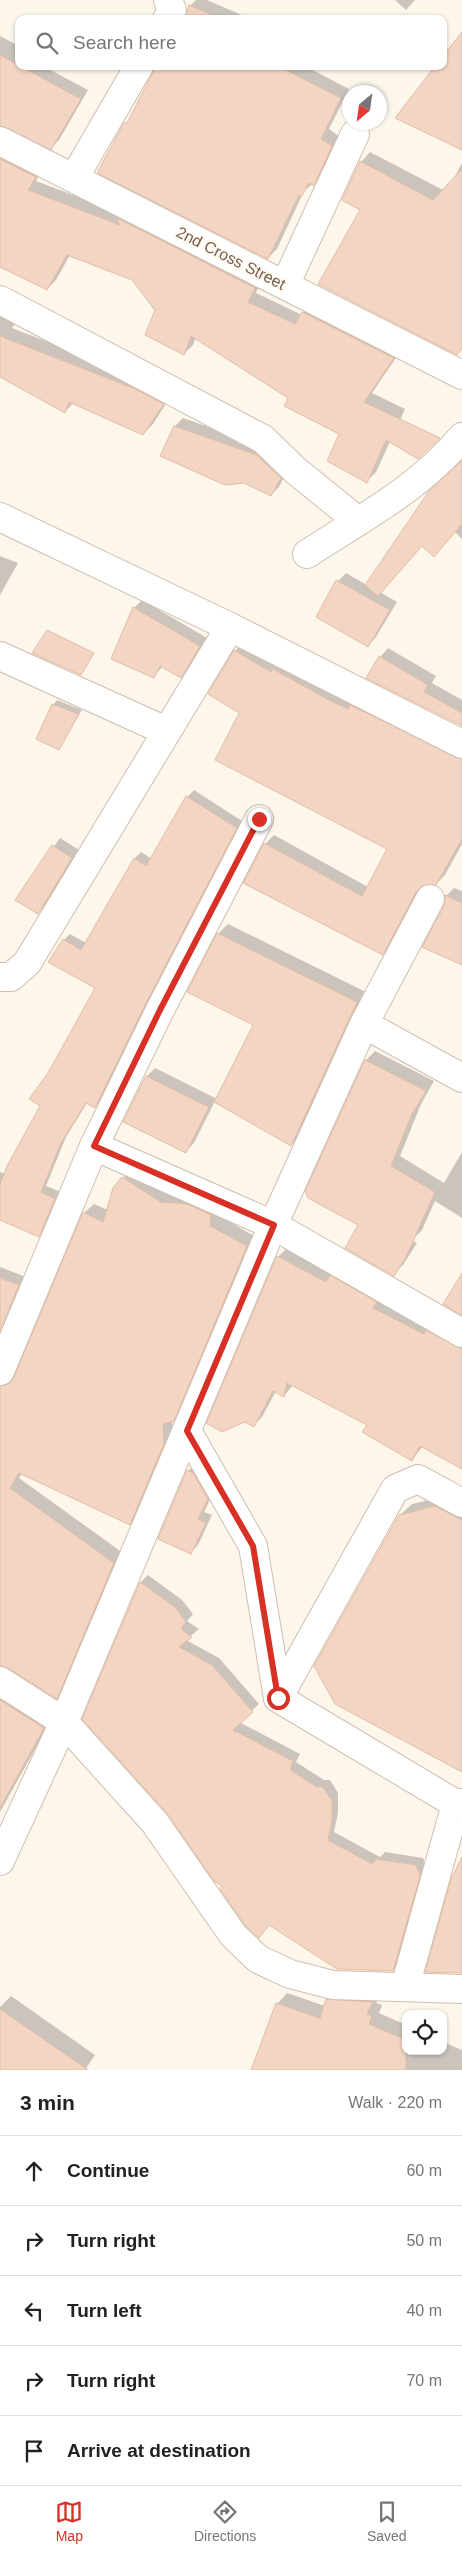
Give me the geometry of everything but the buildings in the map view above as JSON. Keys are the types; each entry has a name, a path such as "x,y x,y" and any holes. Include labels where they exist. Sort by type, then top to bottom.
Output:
{"street":[{"path":"168,0 172,10 169,15"},
{"path":"74,178 137,70"},
{"path":"285,285 355,134"},
{"name":"2nd Cross Street","path":"0,140 462,375"},
{"path":"0,300 263,439 295,470 358,521"},
{"path":"307,554 410,488 442,461 462,436"},
{"path":"0,517 230,627 462,744"},
{"path":"0,977 11,977 27,963 230,627"},
{"path":"0,656 166,731"},
{"path":"0,1371 94,1146 160,1010 259,819"},
{"path":"0,1861 64,1722 274,1225 364,1024 430,899"},
{"path":"364,1024 462,1078"},
{"path":"94,1146 274,1225 462,1333"},
{"path":"187,1431 253,1546 278,1698"},
{"path":"278,1698 395,1489 418,1479 462,1503"},
{"path":"0,1681 64,1722 155,1823 233,1935 258,1959 290,1974 333,1985 462,1989"},
{"path":"278,1698 459,1804 405,1987"}],"route":[{"path":"259,819 160,1010 94,1146 274,1225 187,1431 253,1546 278,1698"}]}
